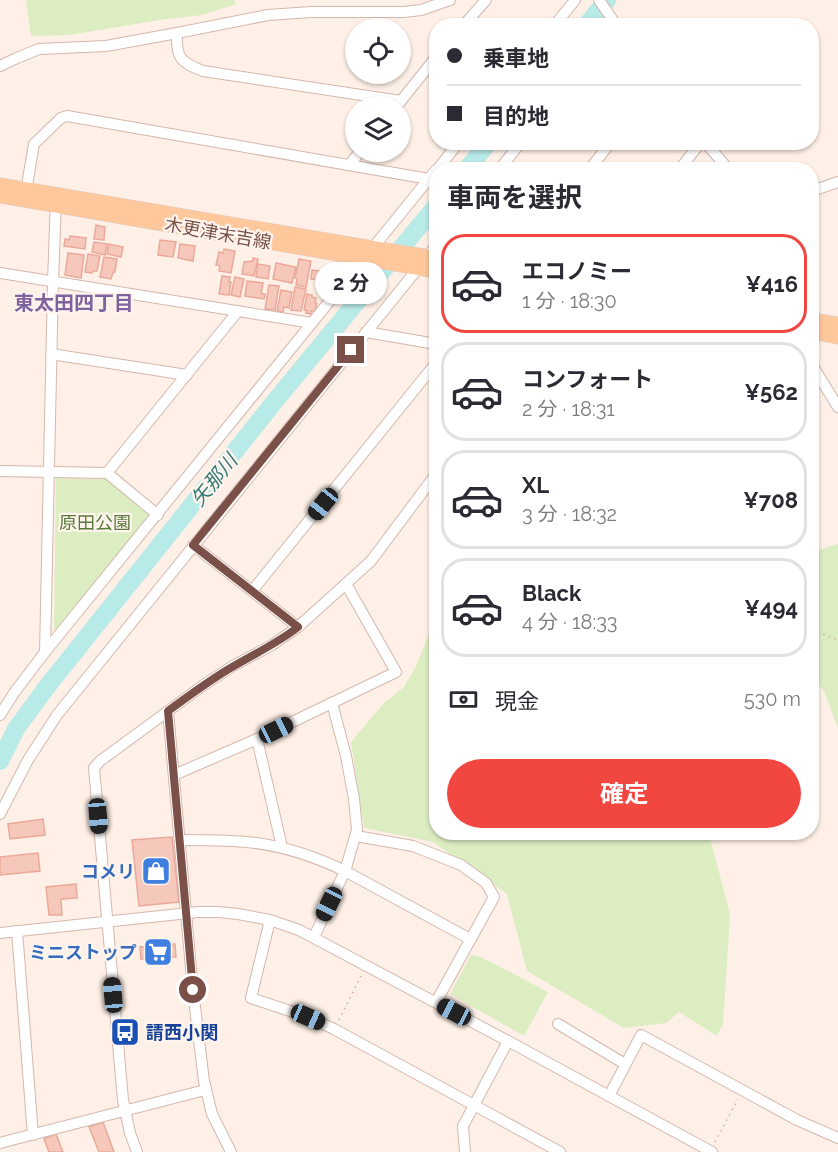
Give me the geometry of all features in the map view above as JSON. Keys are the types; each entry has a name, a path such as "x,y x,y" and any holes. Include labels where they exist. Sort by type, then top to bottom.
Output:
{"main road":[{"name":"木更津末吉線","path":"0,185 25,195"},
{"name":"木更津末吉線","path":"0,196 25,195 369,253 429,270"},
{"name":"木更津末吉線","path":"369,253 429,253"},
{"path":"819,321 838,324"},
{"path":"819,333 838,337"}],"street":[{"path":"0,66 39,50 106,46 268,15 311,12 405,12 421,10 450,0"},
{"path":"470,18 486,0"},
{"path":"560,18 575,0"},
{"path":"599,0 612,18"},
{"path":"177,33 181,60 203,71 351,96"},
{"path":"405,96 429,66"},
{"path":"25,195 34,144 66,116 350,165 429,173"},
{"path":"443,162 453,150"},
{"path":"505,162 515,150"},
{"path":"686,162 696,150"},
{"path":"710,150 722,162"},
{"path":"0,715 45,652 429,179"},
{"path":"819,189 838,182"},
{"path":"45,652 56,200"},
{"path":"0,814 28,760 57,715 418,268 429,258"},
{"path":"0,273 312,323"},
{"path":"107,472 238,311"},
{"path":"366,332 429,343"},
{"path":"51,354 187,375"},
{"path":"252,591 429,372"},
{"path":"819,376 838,407"},
{"path":"0,471 107,472 158,515"},
{"path":"137,1152 124,1111 94,768 100,761 205,684 298,627 382,548 429,484"},
{"path":"193,545 298,627"},
{"path":"174,775 257,740 396,672 346,584"},
{"path":"314,937 345,872 357,830 346,756 332,703"},
{"path":"168,711 193,990 205,1090 212,1114 231,1152"},
{"path":"257,740 282,848"},
{"path":"356,836 413,846 461,865 486,883 494,897 436,1002"},
{"path":"180,840 248,842 282,848 325,862 470,939"},
{"path":"0,933 186,913 218,912 270,920 314,937 710,1152"},
{"path":"270,920 251,998 308,1017 334,1029 560,1152"},
{"path":"17,931 33,1135"},
{"path":"558,1024 625,1064"},
{"path":"609,1096 641,1035 797,1120 838,1138"},
{"path":"465,1152 463,1126 508,1041"},
{"path":"0,1143 205,1090"}],"path":[{"path":"819,633 838,640"},
{"path":"334,1029 367,965"},
{"path":"710,1152 743,1090"}],"green space":[{"path":"26,0 234,0 236,4 202,15 69,35 31,36"},
{"name":"原田公園","path":"56,479 105,479 151,513 150,518 57,630 54,628"},
{"path":"838,544 838,728 824,691 819,686 819,550"},
{"path":"429,635 429,840 711,840 730,915 723,1024 717,1036 679,1012 666,1023 624,1028 527,971 507,894 433,842 364,828 351,742 384,703 404,687"},
{"path":"471,955 481,957 548,992 524,1036 450,994"}],"building":[{"path":"96,225 105,227 104,240 94,239"},
{"path":"70,236 86,238 85,249 64,246 65,239 69,240"},
{"path":"160,240 176,242 173,257 158,255"},
{"path":"94,242 107,244 105,255 92,252"},
{"path":"109,244 123,247 121,257 107,254"},
{"path":"180,244 195,246 193,261 178,258"},
{"path":"224,249 235,251 231,273 219,271 220,266 216,265 219,252 223,253"},
{"path":"68,253 84,255 81,278 65,275"},
{"path":"88,254 100,256 97,271 92,273 85,272"},
{"path":"104,257 117,259 115,272 111,279 100,277"},
{"path":"253,258 258,259 254,276 242,274 244,262 253,261"},
{"path":"299,259 311,261 306,287 296,285"},
{"path":"276,263 296,267 292,283 273,279"},
{"path":"258,264 270,266 268,279 256,277"},
{"path":"312,270 327,272 326,281 311,279"},
{"path":"222,276 230,277 229,295 219,294"},
{"path":"235,277 244,279 240,297 231,295"},
{"path":"247,281 263,283 261,293 265,294 264,299 245,296"},
{"path":"269,285 279,286 275,310 265,309"},
{"path":"295,287 306,289 301,311 291,310"},
{"path":"281,290 292,292 289,308 284,307 283,312 277,311"},
{"path":"307,294 316,298 315,303 317,303 315,311 311,311 311,314 304,310"},
{"path":"43,819 45,835 10,839 8,824"},
{"name":"コメリ","path":"172,837 179,902 139,906 132,840"},
{"path":"38,853 40,871 0,875 0,857"},
{"path":"76,884 77,898 61,899 62,915 49,915 46,887"},
{"name":"ミニストップ","path":"175,944 176,957 141,959 140,947"},
{"path":"103,1122 114,1152 99,1152 89,1127"},
{"path":"56,1134 63,1152 49,1152 44,1139"}],"waterway":[{"name":"矢那川","path":"592,18 607,0"},
{"name":"矢那川","path":"473,162 482,150"},
{"name":"矢那川","path":"0,761 16,729 46,688 275,401 429,214"}],"place":[{"name":"コメリ","path":"156,871"},
{"name":"ミニストップ","path":"158,952"},
{"name":"請西小関","path":"125,1032"}],"district":[{"name":"東太田四丁目","path":"74,303"}],"route":[{"path":"193,990 168,711 205,684 284,638 298,627 193,545 351,350"}]}
